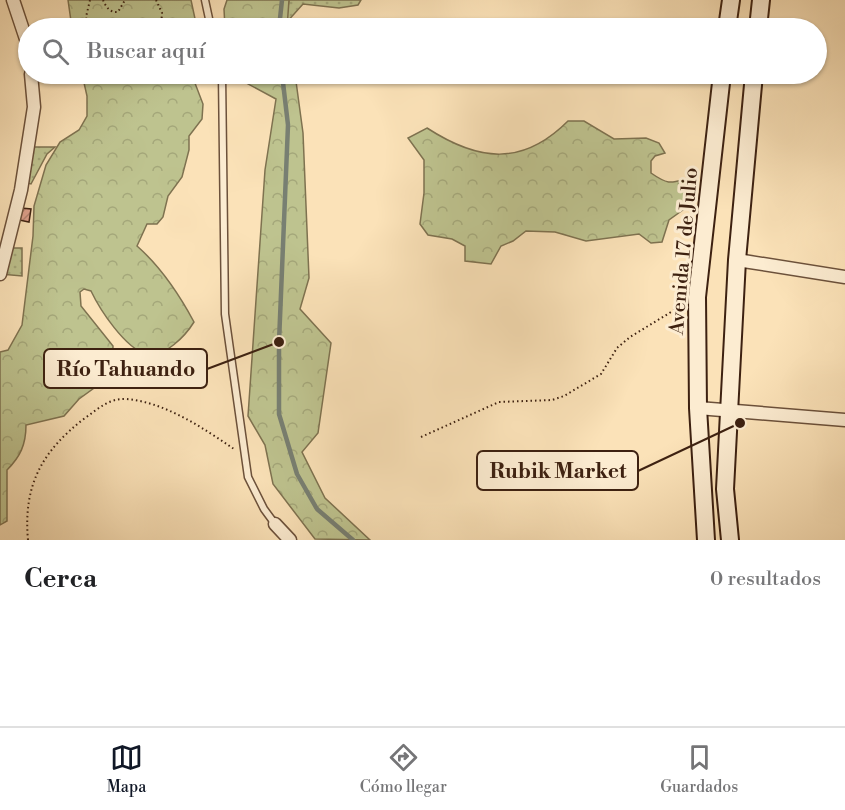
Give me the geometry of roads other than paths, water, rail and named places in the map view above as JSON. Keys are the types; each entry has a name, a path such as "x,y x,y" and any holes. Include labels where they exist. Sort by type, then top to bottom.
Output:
{"main road":[{"path":"728,18 730,0"},
{"path":"759,18 761,0"},
{"name":"Avenida 17 de Julio","path":"706,540 698,408 697,297 721,84"},
{"path":"730,540 725,489 737,260 753,84"}],"street":[{"path":"13,0 19,18"},
{"path":"0,274 5,222 21,190 34,107 32,84"},
{"path":"737,260 845,277"},
{"path":"698,408 845,420"},
{"path":"274,540 275,524"},
{"path":"275,524 290,540"}],"lane":[{"path":"205,0 209,18"},
{"path":"222,84 225,314 243,439 243,455 248,477 264,509 275,524"}],"waterway":[{"path":"280,18 282,0"},
{"path":"283,84 288,125 279,342 279,414 297,474 317,509 353,540"}],"place":[{"name":"Río Tahuando","path":"279,342"},
{"name":"Rubik Market","path":"740,423"}]}
